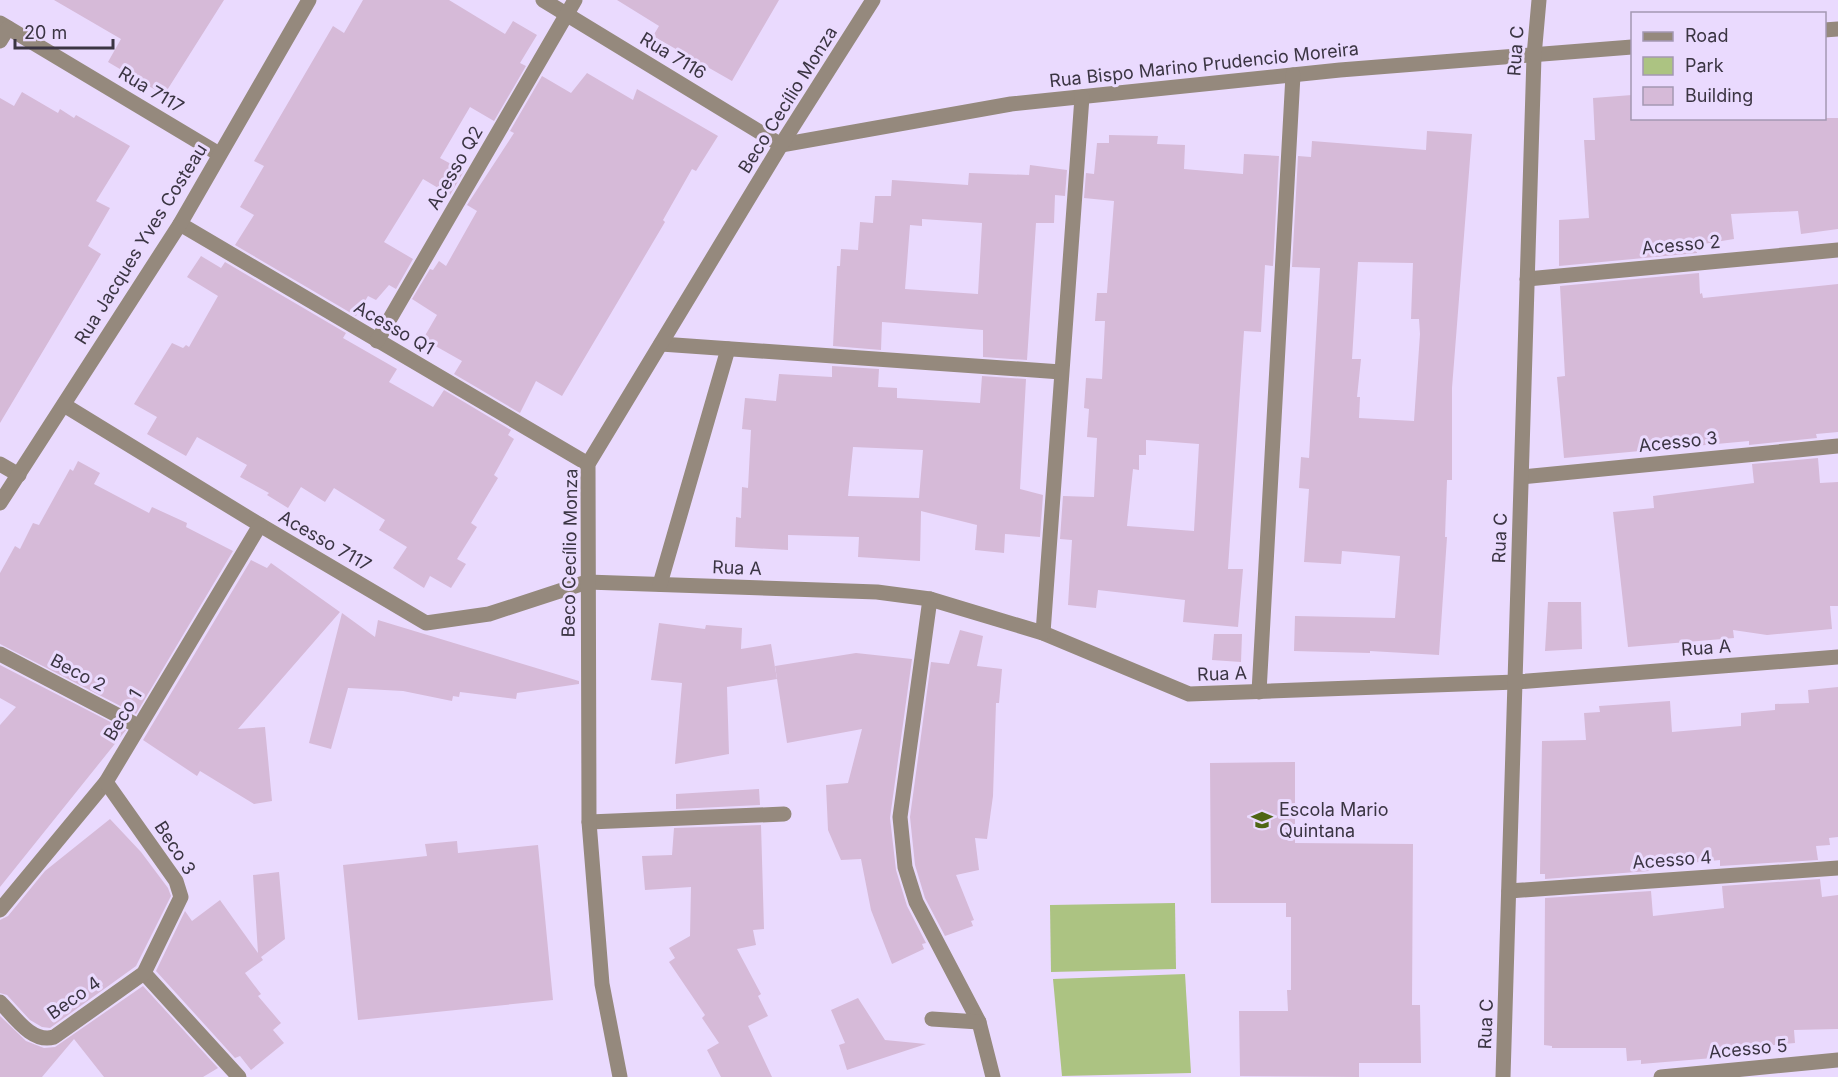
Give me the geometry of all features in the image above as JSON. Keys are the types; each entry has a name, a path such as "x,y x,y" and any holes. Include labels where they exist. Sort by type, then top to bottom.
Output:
{"street":[{"name":"Rua Jacques Yves Costeau","path":"0,503 180,224 309,0"},
{"name":"Rua 7116","path":"543,0 782,145"},
{"name":"Acesso Q2","path":"377,341 575,0"},
{"name":"Beco Cecílio Monza","path":"620,1077 602,984 589,822 588,464 873,0"},
{"name":"Rua C","path":"1503,1077 1534,56 1539,0"},
{"name":"Rua 7117","path":"2,31 219,154"},
{"name":"Rua Bispo Marino Prudencio Moreira","path":"782,145 1011,104 1293,75 1631,47"},
{"path":"1259,692 1293,75"},
{"path":"1042,633 1082,97"},
{"name":"Acesso Q1","path":"180,224 588,464"},
{"name":"Acesso 2","path":"1527,279 1838,250"},
{"path":"660,344 1061,372"},
{"path":"660,584 728,349"},
{"name":"Acesso 7117","path":"64,405 426,623 489,614 587,582"},
{"name":"Acesso 3","path":"1522,477 1838,446"},
{"path":"0,464 19,475"},
{"name":"Beco 1","path":"0,910 106,782 260,525"},
{"name":"Rua A","path":"587,582 877,592 930,599 1042,633 1188,694 1516,682 1838,657"},
{"path":"930,599 900,817 904,867 916,902 979,1022 993,1077"},
{"name":"Beco 2","path":"0,654 138,726"},
{"name":"Beco 3","path":"106,782 176,882 182,897 144,973"},
{"path":"589,822 784,814"},
{"name":"Acesso 4","path":"1509,891 1838,868"},
{"path":"144,973 239,1077"},
{"name":"Beco 4","path":"0,1002 36,1037 45,1040 54,1037 144,973"},
{"path":"932,1019 979,1022"},
{"name":"Acesso 5","path":"1661,1077 1838,1060"}],"green space":[{"path":"1175,903 1176,969 1051,972 1050,905"},
{"path":"1185,974 1191,1073 1062,1076 1053,979"}],"building":[{"path":"54,0 224,0 164,95 108,62 121,39"},
{"path":"363,0 449,0 505,34 513,21 537,35 520,63 526,66 494,121 470,107 440,158 464,171 450,195 423,179 384,242 413,259 396,289 389,285 376,300 368,296 356,316 235,245 254,215 240,207 264,166 254,161 333,26 344,33"},
{"path":"617,0 779,0 732,81 653,36 659,26"},
{"path":"587,73 633,100 637,89 718,136 696,171 692,169 663,220 665,222 562,396 536,381 520,413 454,374 462,361 423,339 437,315 412,299 430,269 433,270 439,261 446,266 477,211 467,205 514,133 510,131 542,76 571,93"},
{"path":"22,92 58,113 60,109 74,118 76,115 130,146 96,201 110,208 88,246 101,254 0,423 0,98 14,106"},
{"path":"1631,95 1631,120 1826,120 1826,118 1838,118 1838,229 1801,234 1798,211 1731,214 1734,239 1697,245 1697,253 1559,266 1559,220 1589,218 1584,140 1595,140 1593,98"},
{"path":"1427,131 1472,134 1452,388 1452,480 1447,480 1445,537 1447,537 1439,655 1370,651 1370,653 1294,651 1295,616 1395,618 1400,556 1342,551 1341,564 1304,562 1309,489 1299,488 1301,457 1309,458 1320,268 1292,267 1298,156 1311,157 1312,141 1426,150","holes":["1358,262 1413,263 1411,319 1419,319 1420,334 1414,421 1359,418 1360,397 1357,397 1361,359 1352,359"]},
{"path":"1109,135 1158,136 1157,144 1185,145 1184,169 1243,174 1244,154 1279,156 1273,266 1265,265 1261,332 1244,331 1228,569 1243,569 1238,627 1183,622 1185,600 1098,590 1096,608 1068,605 1072,540 1060,539 1063,496 1094,497 1097,438 1087,437 1089,409 1084,408 1086,378 1102,379 1105,321 1095,321 1097,293 1107,293 1114,201 1084,198 1086,173 1094,174 1097,143 1109,143","holes":["1146,440 1199,444 1194,531 1127,526 1133,469 1139,470 1139,455 1146,455"]},
{"path":"1030,165 1067,170 1065,196 1055,195 1054,223 1036,223 1027,360 983,357 983,330 882,322 881,350 833,346 837,266 840,266 841,249 858,250 860,222 873,223 875,196 891,196 892,180 968,185 969,173 1029,175","holes":["922,219 982,223 978,294 905,289 910,225 922,226"]},
{"path":"201,256 221,268 225,262 346,333 343,338 397,369 389,382 433,407 444,390 511,430 508,435 514,439 494,475 498,478 471,523 477,527 457,559 466,564 451,588 430,576 424,588 393,568 407,547 379,530 385,520 334,488 325,502 301,487 288,508 267,495 269,493 240,477 247,465 197,437 186,456 147,434 157,417 134,404 172,343 183,348 186,345 189,347 218,296 187,277"},
{"path":"1699,273 1700,294 1702,293 1703,298 1838,284 1838,432 1816,434 1817,438 1749,445 1749,441 1564,458 1557,377 1565,376 1560,286"},
{"path":"832,366 879,369 878,387 897,388 897,398 980,403 982,376 1026,379 1020,489 1043,495 1040,537 1005,534 1004,553 975,550 977,525 921,511 920,561 858,557 859,537 788,535 788,550 735,547 736,517 741,518 742,487 748,488 751,430 742,429 745,398 776,401 779,374 832,377","holes":["853,447 923,450 919,498 848,496"]},
{"path":"1818,458 1820,483 1838,482 1838,606 1830,606 1832,629 1767,635 1733,630 1734,638 1628,647 1613,512 1654,508 1653,496 1754,483 1752,464"},
{"path":"78,461 100,473 94,484 149,513 152,507 187,523 186,527 233,551 136,714 0,644 0,573 15,546 20,549 33,523 39,525 70,469 73,471"},
{"path":"251,560 267,568 271,563 340,612 238,729 265,727 272,801 254,804 200,771 197,776 143,740"},
{"path":"1548,602 1581,602 1582,649 1545,651"},
{"path":"342,613 375,637 378,620 579,681 579,684 517,693 516,699 460,692 459,697 453,696 452,701 403,691 348,688 331,749 309,743"},
{"path":"659,623 705,629 706,625 742,628 741,649 771,644 777,679 727,687 729,754 675,764 682,683 651,680"},
{"path":"960,630 983,636 977,666 1002,669 999,703 996,703 993,796 987,839 975,838 979,870 956,875 974,920 971,921 973,926 945,936 925,898 915,865 910,817 931,662 949,664"},
{"path":"1214,634 1242,634 1241,662 1212,660"},
{"path":"856,653 912,659 890,818 896,870 907,906 926,943 922,944 924,949 892,964 871,910 861,859 841,860 828,830 826,785 848,783 862,729 787,743 775,666"},
{"path":"0,665 126,730 0,887 0,725 16,707 0,698"},
{"path":"1838,687 1838,837 1829,838 1830,845 1816,846 1818,860 1720,866 1720,860 1648,867 1649,871 1545,879 1545,874 1540,874 1542,741 1586,740 1584,713 1600,712 1599,706 1670,701 1672,732 1741,726 1741,713 1775,710 1775,704 1809,703 1808,690"},
{"path":"1295,762 1295,843 1413,844 1412,1005 1420,1005 1421,1063 1359,1063 1359,1077 1240,1076 1239,1011 1288,1011 1287,990 1291,990 1291,917 1286,917 1286,903 1211,903 1210,763"},
{"path":"759,789 760,805 676,809 676,794"},
{"path":"110,819 141,852 168,888 171,896 136,966 50,1028 42,1027 30,1020 7,995 0,993 0,920 8,916 45,871"},
{"path":"761,825 764,929 753,930 756,945 737,949 761,994 758,996 768,1016 748,1026 772,1077 721,1077 707,1050 719,1043 702,1018 705,1015 669,962 675,958 669,948 690,936 691,887 645,890 642,856 672,855 674,828"},
{"path":"457,841 458,853 538,845 553,1000 358,1020 343,865 427,856 425,844"},
{"path":"279,872 285,939 261,957 263,960 245,973 261,994 258,996 281,1023 273,1030 284,1043 251,1070 240,1056 235,1058 156,971 185,911 192,921 220,900 258,953 253,875"},
{"path":"1820,879 1822,897 1838,895 1838,1029 1794,1030 1795,1043 1721,1050 1713,1052 1713,1058 1641,1064 1641,1060 1627,1061 1626,1048 1552,1048 1552,1046 1544,1045 1545,898 1651,891 1653,916 1724,908 1722,886"},
{"path":"143,986 218,1068 203,1077 104,1077 74,1039 42,1077 0,1077 0,1016 26,1041 44,1048 55,1047"},
{"path":"858,998 885,1040 926,1044 847,1070 839,1045 845,1043 831,1010"}],"place":[{"name":"Escola Mario Quintana","path":"1262,820"}]}
